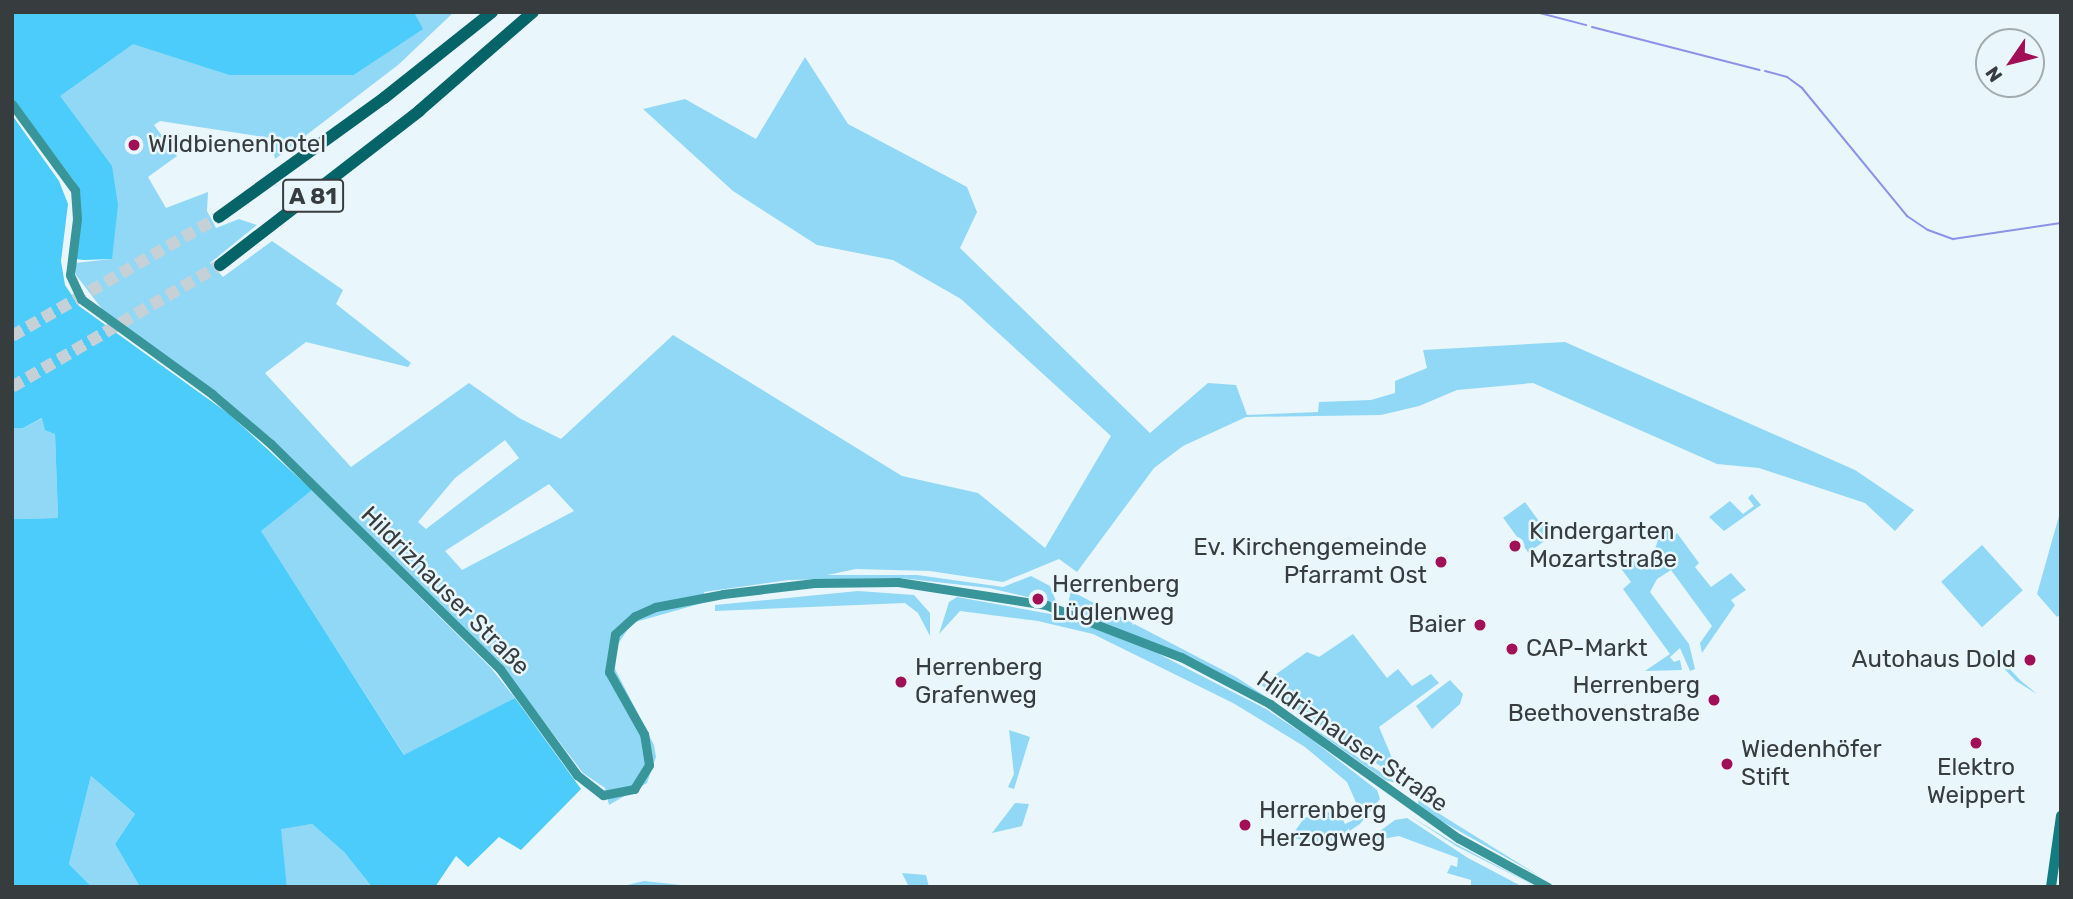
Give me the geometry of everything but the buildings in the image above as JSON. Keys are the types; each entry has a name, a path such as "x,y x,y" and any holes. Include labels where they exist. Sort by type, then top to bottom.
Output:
{"highway":[{"name":"A 81","path":"219,217 384,98 492,12"},
{"name":"A 81","path":"220,265 435,98 533,12"}],"main road":[{"name":"Hildrizhauser Straße","path":"12,104 75,190 77,219 70,275 81,299 212,394 271,444 500,670 577,775 603,794 634,789 649,765 644,734 609,671 615,634 635,616 723,594 814,583 898,582 1046,605 1181,657 1270,704 1458,838 1548,887"},
{"path":"2051,887 2061,816"}],"shaded area":[{"path":"12,12 414,12 423,29 354,75 229,75 133,44 60,96 112,166 118,205 112,259 84,260 75,259 79,196 74,181 12,97"},
{"path":"414,12 454,12 398,65 275,159 271,138 160,121 154,125 177,156 148,177 166,208 208,192 207,211 216,228 239,219 257,225 210,263 223,277 272,241 343,290 336,304 411,363 408,367 306,342 265,373 351,467 469,383 519,418 561,439 673,335 902,476 978,493 1045,548 1111,436 961,299 893,260 817,245 733,191 643,109 685,99 756,139 805,57 848,124 967,187 977,212 960,248 1150,433 1208,383 1236,385 1247,415 1318,412 1319,402 1371,400 1395,393 1395,381 1427,368 1423,350 1565,342 1855,470 1914,510 1895,531 1865,503 1759,468 1717,464 1533,383 1457,390 1419,406 1381,415 1246,417 1183,446 1154,468 1077,572 1059,559 1003,582 930,571 856,569 827,575 917,575 1003,587 1031,576 1050,586 1057,604 989,588 901,578 789,580 704,592 706,602 632,623 616,647 615,669 654,745 656,757 647,783 609,805 605,788 583,773 499,663 270,437 102,309 76,275 75,263 112,259 59,96 133,43 229,75 354,75 422,29","holes":["505,440 519,458 426,529 418,522 455,478","549,484 574,511 462,570 445,551"]},
{"path":"12,115 59,181 68,204 61,261 65,285 79,306 229,414 312,490 261,531 404,755 515,698 581,789 521,850 499,837 468,867 456,856 435,887 372,887 344,852 312,824 281,829 287,887 140,887 115,844 135,814 91,776 69,864 92,887 12,887 12,519 58,518 55,434 45,430 42,418 23,428 12,428"},
{"path":"43,418 55,434 58,518 12,519 12,428 23,428"},
{"path":"312,490 491,668 515,698 405,756 260,530"},
{"path":"1752,494 1761,505 1724,531 1709,517 1730,501 1743,514 1754,506 1748,498"},
{"path":"1525,502 1550,537 1528,553 1503,518"},
{"path":"2061,509 2061,614 2057,617 2037,594"},
{"path":"1666,528 1673,538 1677,533 1699,563 1695,567 1711,587 1731,573 1746,590 1731,600 1735,605 1702,653 1700,643 1712,626 1671,570 1657,579 1650,592 1689,644 1695,669 1690,671 1680,648 1670,657 1674,662 1680,660 1682,670 1645,671 1670,654 1623,589 1631,582 1620,567 1608,561 1625,550 1641,570 1651,563 1660,533"},
{"path":"1982,545 2023,590 1982,627 1941,582"},
{"path":"858,591 914,595 930,613 930,636 918,613 905,603 715,611 715,605"},
{"path":"1071,591 1236,677 1289,712 1201,664 1072,609 1068,604"},
{"path":"957,597 1067,617 1157,653 1266,709 1311,739 1377,790 1380,799 1360,824 1336,840 1313,843 1291,837 1304,818 1338,810 1345,824 1362,816 1347,782 1305,747 1233,703 1093,634 1038,621 960,611 939,634 949,602"},
{"path":"1353,634 1387,678 1398,669 1412,686 1431,674 1439,683 1379,727 1392,758 1405,771 1401,774 1389,772 1261,685 1307,652 1319,657"},
{"path":"1993,651 2037,694 2016,681 1990,654"},
{"path":"1450,680 1463,694 1460,704 1432,729 1416,706"},
{"path":"1295,716 1397,783 1385,780"},
{"path":"1009,730 1030,737 1014,789 1008,787 1014,774"},
{"path":"91,776 135,814 115,844 140,887 92,887 69,864"},
{"path":"1420,791 1422,803 1541,877 1434,817 1418,804"},
{"path":"1015,803 1029,804 1022,826 992,833"},
{"path":"1407,814 1454,843 1537,887 1456,846"},
{"path":"1407,818 1468,858 1523,887 1471,887 1471,880 1447,873 1451,865 1457,867 1458,858 1399,836 1365,842 1395,820"},
{"path":"312,824 344,852 372,887 287,887 280,828"},
{"path":"902,873 926,875 929,887 909,887"},
{"path":"644,881 699,887 619,887"}],"waterway":[{"path":"1536,12 1586,25"},
{"path":"1592,27 1760,70"},
{"path":"1765,71 1787,77 1802,88 1907,216 1928,230 1953,239 2061,223"}],"tunnel":[{"path":"12,336 219,217"},
{"path":"12,387 220,265"}],"place":[{"name":"Wildbienenhotel","path":"134,145"},
{"name":"Kindergarten Mozartstraße","path":"1515,546"},
{"name":"Ev. Kirchengemeinde Pfarramt Ost","path":"1441,562"},
{"name":"Herrenberg Lüglenweg","path":"1038,599"},
{"name":"Baier","path":"1480,625"},
{"name":"CAP-Markt","path":"1512,649"},
{"name":"Autohaus Dold","path":"2030,660"},
{"name":"Herrenberg Grafenweg","path":"901,682"},
{"name":"Herrenberg Beethovenstraße","path":"1714,700"},
{"name":"Elektro Weippert","path":"1976,743"},
{"name":"Wiedenhöfer Stift","path":"1727,764"},
{"name":"Herrenberg Herzogweg","path":"1245,825"}]}
